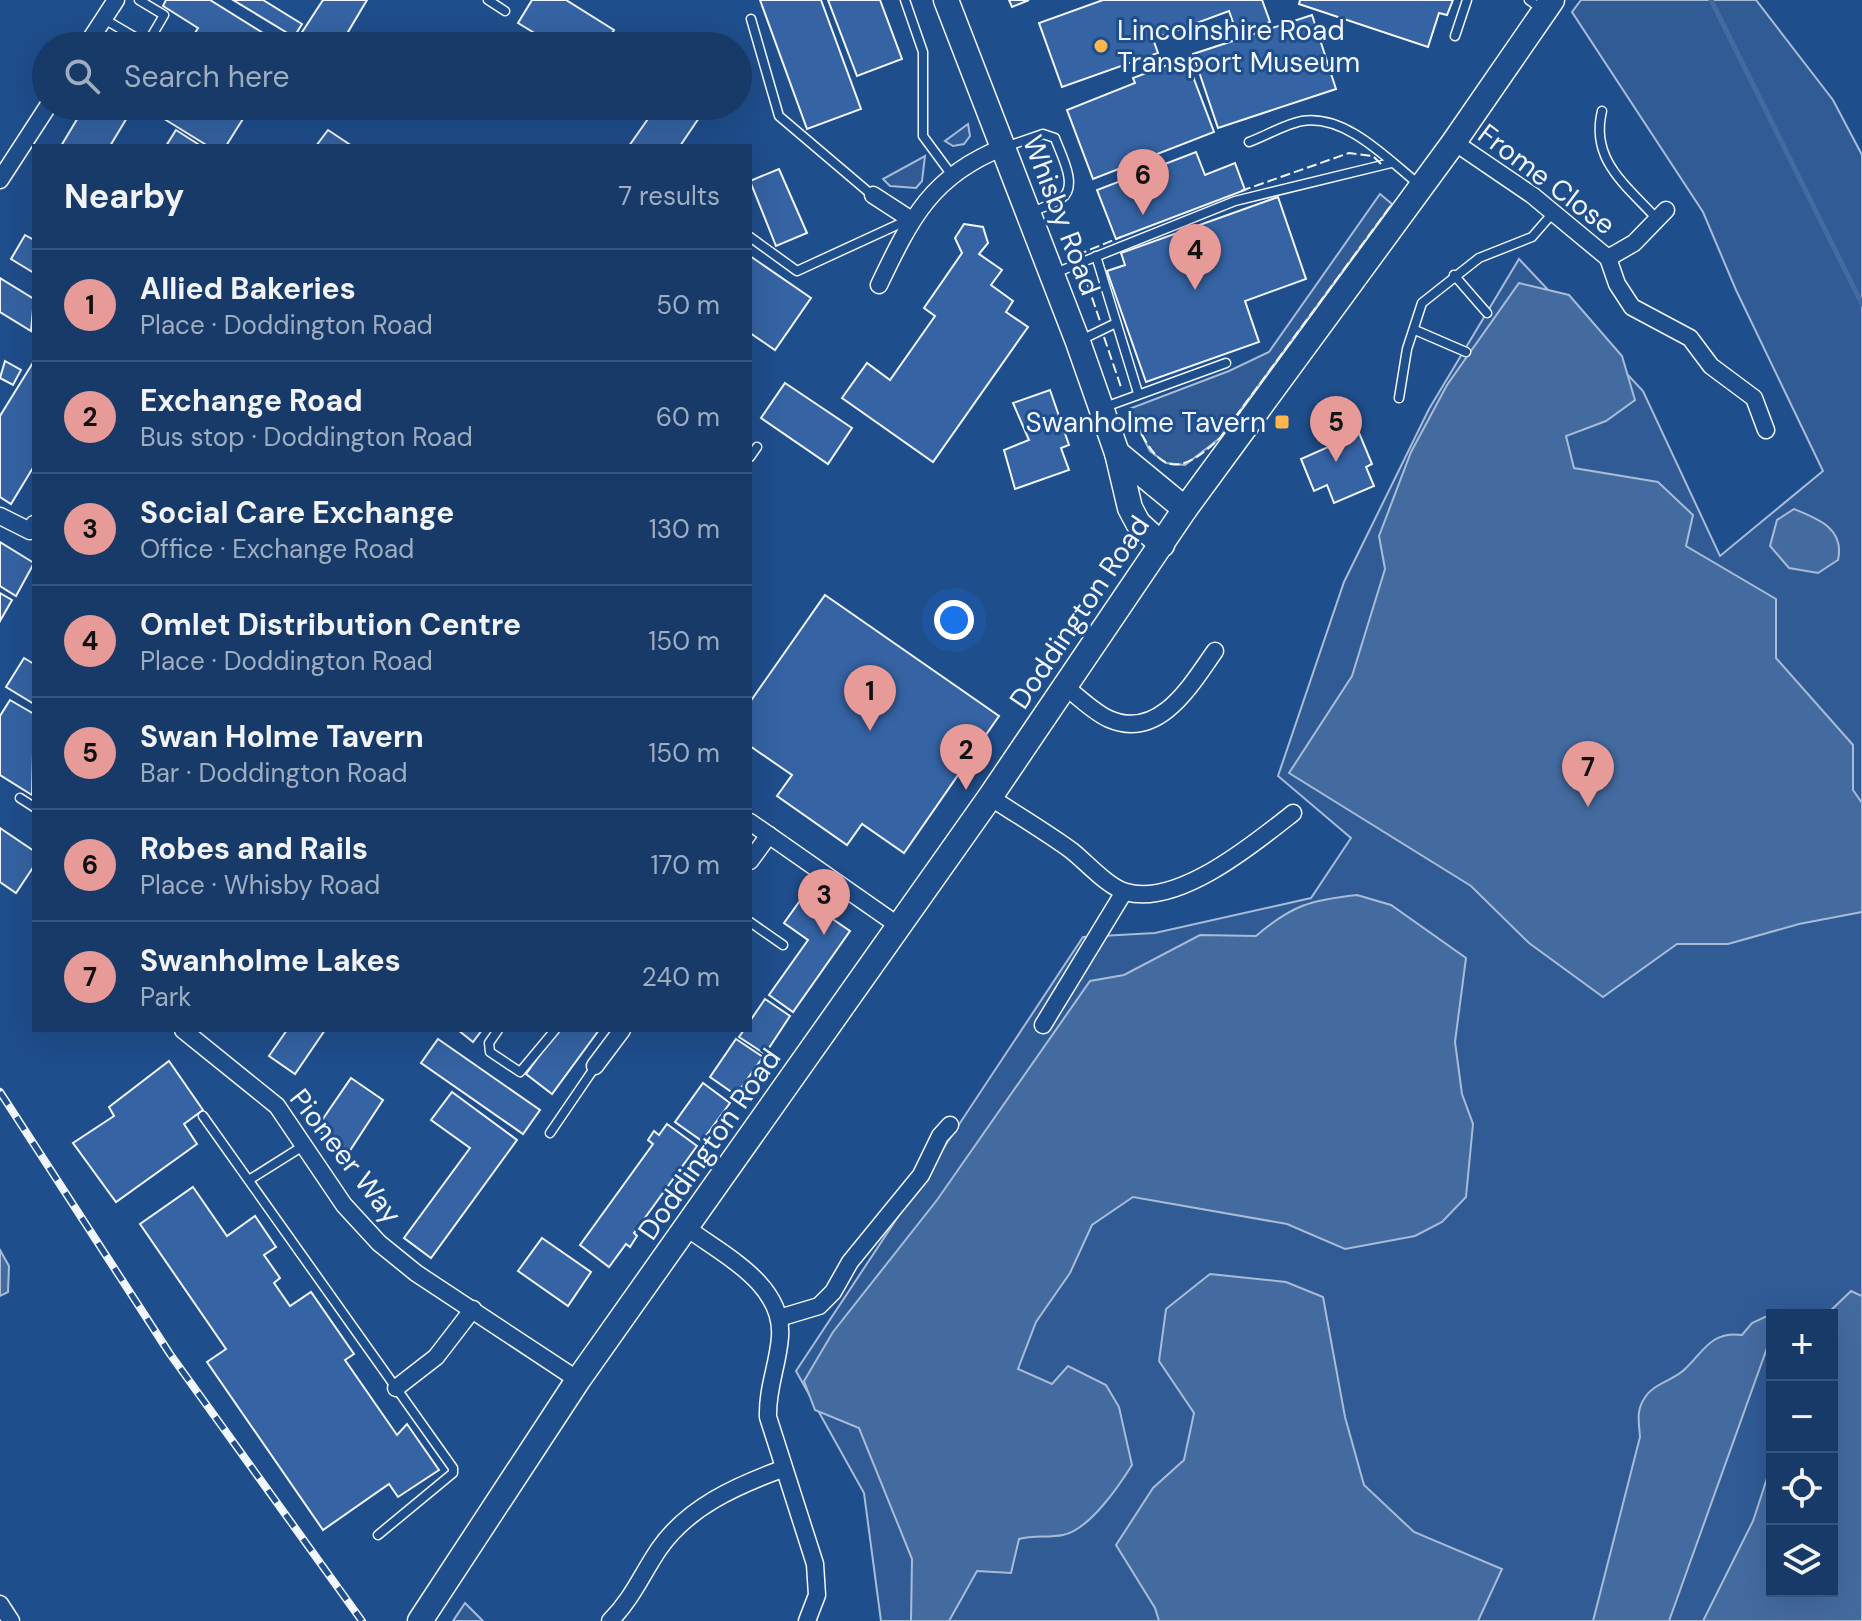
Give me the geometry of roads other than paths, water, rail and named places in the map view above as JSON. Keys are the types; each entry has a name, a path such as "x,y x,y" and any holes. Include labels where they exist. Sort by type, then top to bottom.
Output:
{"main road":[{"name":"Whisby Road","path":"946,0 1078,342 1117,453 1134,516 1162,545"},
{"name":"Doddington Road","path":"420,1621 578,1380 990,797 1185,509 1454,142 1542,4"},
{"name":"Whisby Road","path":"1117,453 1185,509"}],"street":[{"path":"95,32 116,0"},
{"path":"0,180 39,120"},
{"name":"Frome Close","path":"1454,142 1532,195 1608,258 1617,284 1632,307 1690,338 1711,366 1754,398 1766,430"},
{"path":"879,285 910,219 951,174 972,159 1004,147"},
{"path":"873,195 910,219"},
{"name":"Frome Close","path":"1608,258 1634,243 1662,215"},
{"path":"0,516 30,531 32,528"},
{"path":"1064,686 1108,719 1132,725 1157,718 1180,699 1215,651"},
{"path":"990,797 1070,850 1124,892 1151,894 1200,879 1247,850 1293,813"},
{"path":"752,823 899,926"},
{"path":"752,858 769,835"},
{"path":"1043,1025 1124,892"},
{"name":"Pioneer Way","path":"185,1032 277,1106 344,1205 379,1243 416,1273 578,1380"},
{"path":"595,1066 620,1032"},
{"path":"779,1318 819,1306 833,1292 850,1262 921,1175 940,1136 950,1125"},
{"path":"687,1228 768,1291 779,1318 781,1336 767,1398 768,1417 782,1469 815,1564 817,1595 807,1621"},
{"path":"396,1388 436,1357 473,1309"},
{"path":"610,1621 633,1595 661,1546 696,1511 724,1493 782,1469"},
{"path":"0,1604 11,1621"}],"lane":[{"path":"139,0 164,15 155,32"},
{"path":"488,0 505,11"},
{"path":"905,0 923,52 923,136 951,174"},
{"path":"1455,36 1467,0"},
{"path":"104,19 126,32"},
{"path":"751,19 779,116 873,195"},
{"path":"1602,111 1597,134 1608,163 1662,215"},
{"path":"1249,142 1302,121 1326,122 1367,142 1421,187"},
{"path":"1004,147 1043,134 1055,138 1070,183 1069,191 1063,198 1029,214"},
{"path":"1051,274 1235,201 1391,163"},
{"path":"1399,398 1407,349 1422,303 1479,258 1532,237 1552,214"},
{"path":"752,238 797,271 910,219"},
{"path":"1096,256 1138,393"},
{"path":"1454,275 1487,313"},
{"path":"1078,342 1116,323"},
{"path":"1415,330 1466,352"},
{"path":"1100,409 1226,363"},
{"path":"752,454 757,447"},
{"path":"20,798 32,806"},
{"path":"752,923 783,945"},
{"path":"497,1032 489,1043 490,1052 520,1072 553,1032"},
{"path":"550,1133 595,1066"},
{"path":"203,1116 453,1473 378,1535"},
{"path":"249,1180 303,1146"}],"waterway":[{"path":"1711,0 1862,304"}],"railway":[{"path":"0,1092 170,1354 362,1621"}],"place":[{"name":"Lincolnshire Road Transport Museum","path":"1101,46"},
{"name":"Robes and Rails","path":"1143,215"},
{"name":"Omlet Distribution Centre","path":"1195,290"},
{"name":"Swanholme Tavern","path":"1282,422"},
{"name":"Swan Holme Tavern","path":"1336,462"},
{"name":"Allied Bakeries","path":"870,731"},
{"name":"Exchange Road","path":"966,790"},
{"name":"Swanholme Lakes","path":"1588,807"},
{"name":"Social Care Exchange","path":"824,935"}]}
